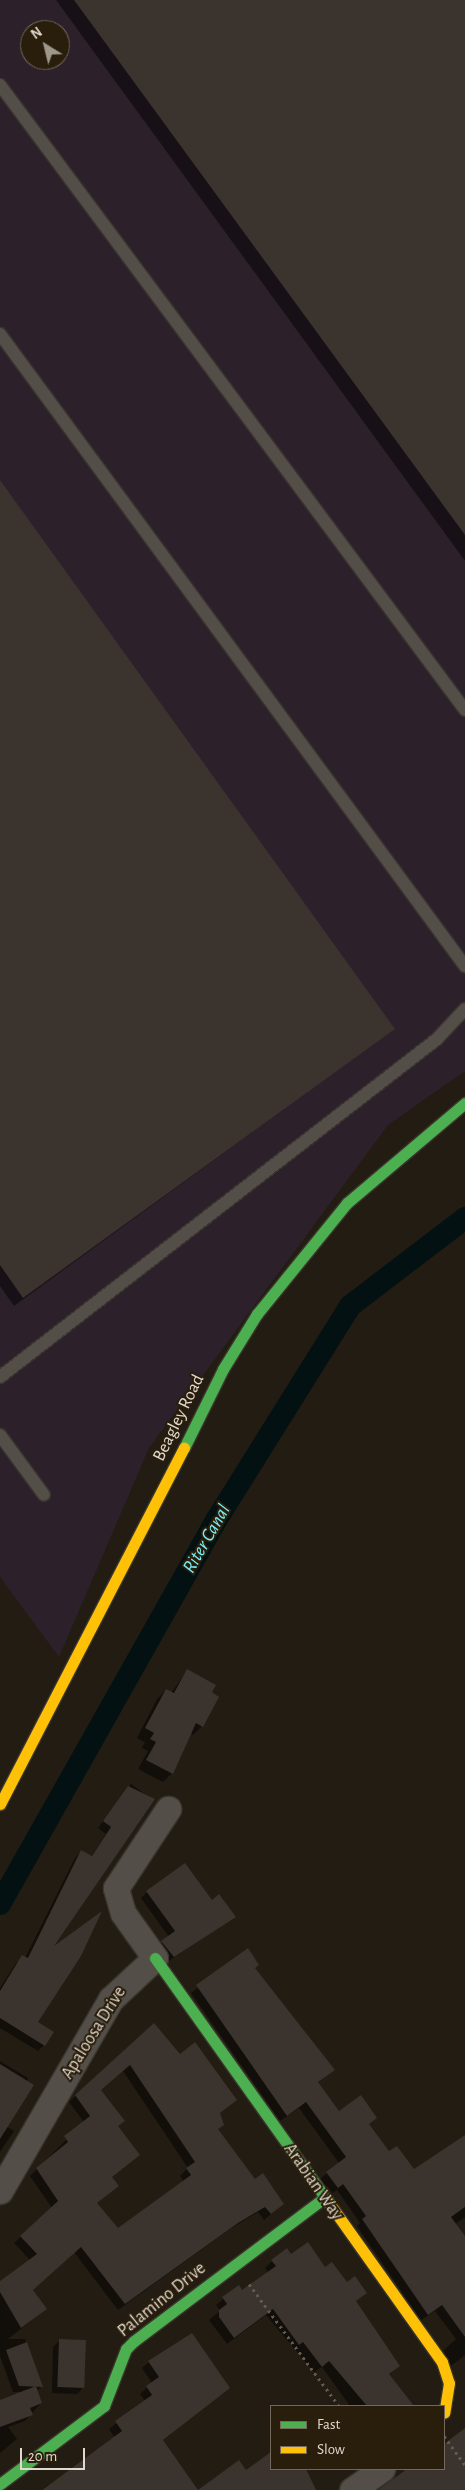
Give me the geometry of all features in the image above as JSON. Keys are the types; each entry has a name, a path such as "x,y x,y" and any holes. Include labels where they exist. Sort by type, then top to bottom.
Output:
{"street":[{"name":"Beagley Road","path":"2,1796 219,1377 257,1314 348,1203 406,1149 465,1103"},
{"path":"155,1958 123,1913 116,1888 168,1809"},
{"name":"Apaloosa Drive","path":"0,2191 111,1999 155,1958"},
{"name":"Arabian Way","path":"155,1958 442,2362 449,2383 445,2407"},
{"name":"Palamino Drive","path":"0,2484 104,2406 126,2349 134,2341 324,2198"},
{"path":"352,2490 381,2470"}],"lane":[{"path":"1,83 465,710"},
{"path":"0,334 465,966"},
{"path":"0,1378 437,1039 465,1009"},
{"path":"0,1435 44,1495"}],"path":[{"path":"235,2265 338,2405"},
{"path":"445,2437 465,2465"}],"shaded area":[{"path":"0,0 465,0 465,1071 388,1125 149,1448 59,1657 0,1577"}],"building":[{"path":"74,0 465,0 465,535"},
{"path":"0,480 395,1029 23,1298 0,1265"},
{"path":"187,1669 216,1685 212,1692 219,1697 203,1727 196,1723 173,1774 146,1760 156,1742 150,1739 154,1733 145,1728 166,1689 174,1693"},
{"path":"128,1786 155,1799 54,1946 102,1911 81,1956 38,2022 54,2032 45,2046 0,2018 0,1991 22,1955 28,1958 81,1850 92,1856 111,1827 103,1821"},
{"path":"185,1863 212,1900 219,1894 236,1917 174,1957 161,1941 175,1931 146,1891"},
{"path":"248,1948 259,1965 255,1968 335,2070 318,2082 339,2111 361,2095 377,2118 369,2124 389,2151 397,2146 414,2169 465,2135 465,2207 451,2217 465,2236 465,2337 442,2305 428,2315 362,2219 366,2216 343,2184 338,2188 326,2172 346,2157 306,2102 287,2116 196,1985"},
{"path":"154,2023 180,2054 195,2042 237,2100 220,2113 224,2125 218,2129 255,2179 263,2173 284,2204 271,2214 265,2207 238,2223 125,2304 81,2247 33,2290 47,2309 21,2328 0,2292 0,2281 37,2254 20,2236 58,2201 36,2168 68,2142 64,2136 90,2116 75,2095","holes":["130,2065 195,2162 186,2168 191,2175 118,2228 97,2203 119,2186 112,2177 140,2155 118,2126 125,2121 101,2090"]},
{"path":"0,2064 34,2085 0,2139"},
{"path":"308,2242 325,2267 332,2262 347,2282 355,2276 367,2293 356,2301 400,2366 389,2374 413,2405 366,2405 329,2361 322,2367 303,2342 299,2345 273,2309 234,2338 219,2317 219,2310 227,2304 222,2297 239,2285 242,2290 276,2266 271,2260 287,2248 291,2254"},
{"path":"192,2333 230,2388 163,2440 198,2490 42,2490 122,2431 115,2421 152,2395 146,2386 159,2377 148,2361"},
{"path":"59,2339 86,2340 84,2388 57,2387"},
{"path":"27,2342 43,2387 19,2386 6,2350"},
{"path":"36,2386 42,2403 30,2408 33,2415 0,2427 0,2400"},
{"path":"465,2428 465,2490 378,2490 406,2470 445,2470 445,2443"},
{"path":"270,2453 270,2470 306,2470 316,2490 198,2490 239,2460 246,2470"}],"waterway":[{"name":"Riter Canal","path":"0,1904 217,1519 350,1306 465,1218"}],"traffic: fast":[{"path":"184,1448 223,1369 257,1314 347,1203 465,1103"},
{"path":"155,1958 329,2203"},
{"path":"0,2484 104,2406 126,2349 134,2341 324,2198"}],"traffic: slow":[{"path":"0,1804 184,1448"},
{"path":"329,2203 442,2362 449,2383 445,2407"}]}
